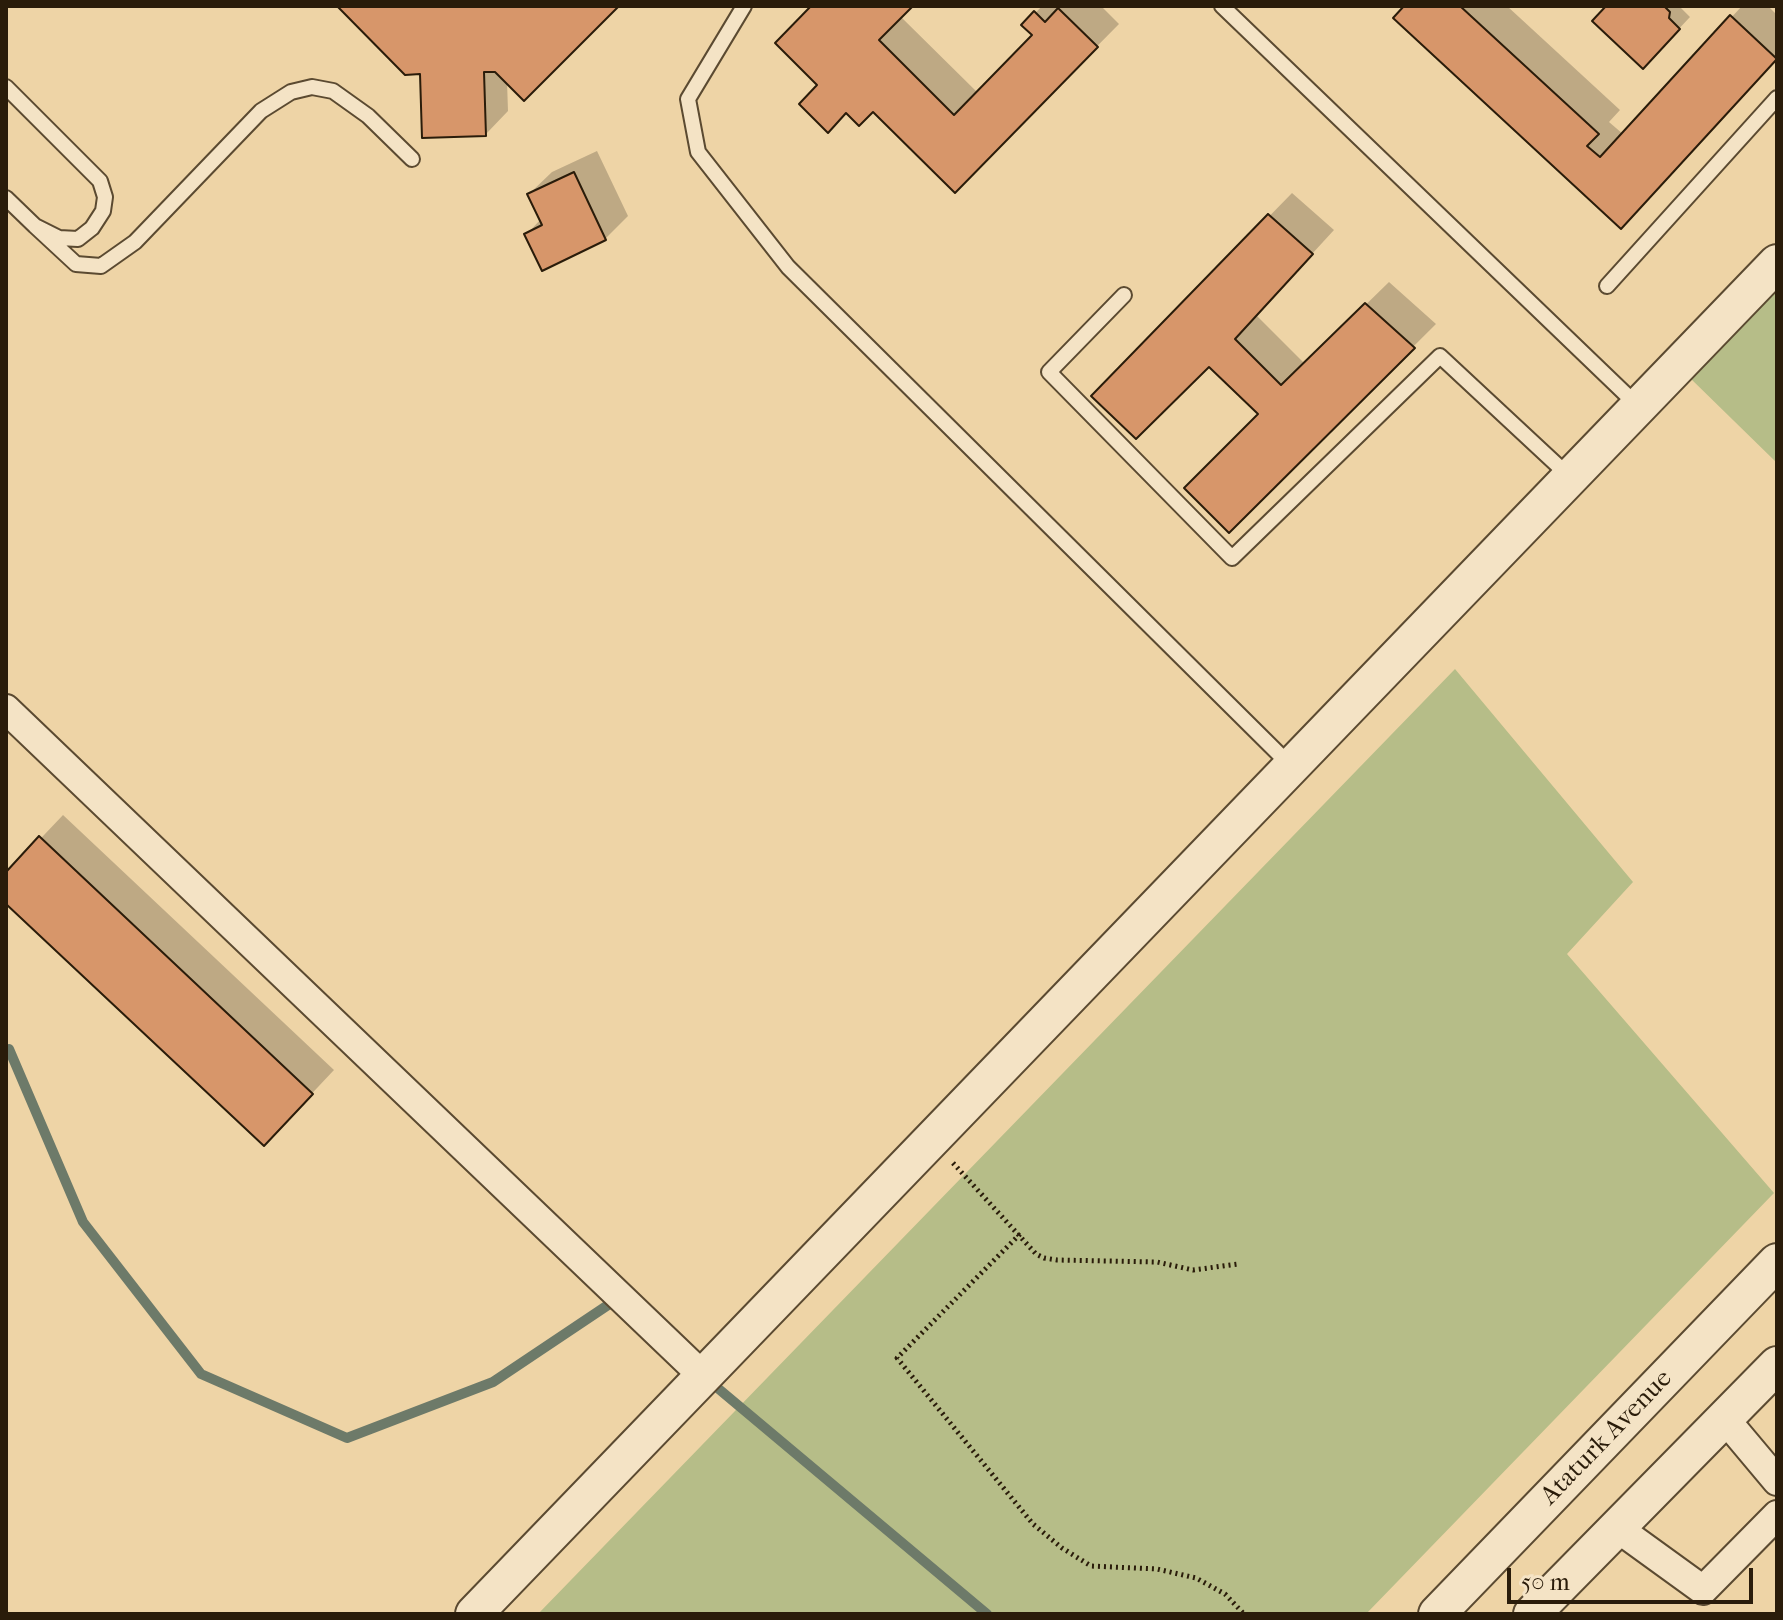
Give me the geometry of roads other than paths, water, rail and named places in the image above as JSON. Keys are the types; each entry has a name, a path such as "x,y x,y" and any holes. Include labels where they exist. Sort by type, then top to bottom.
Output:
{"street":[{"path":"474,1614 1777,263"},
{"path":"6,709 702,1375"},
{"name":"Ataturk Avenue","path":"1437,1614 1777,1262"},
{"path":"1532,1614 1777,1365"},
{"path":"1725,1419 1777,1481"},
{"path":"1616,1527 1703,1590 1777,1515"}],"lane":[{"path":"744,6 688,99 698,152 788,267 1291,766"},
{"path":"1225,7 1639,407"},
{"path":"6,87 100,181 105,197 103,211 92,228 78,239 59,238 35,226"},
{"path":"6,198 76,264 101,266 135,242 261,111 291,92 312,87 333,91 368,116 412,159"},
{"path":"1607,286 1777,98"},
{"path":"1124,295 1049,372 1232,558 1440,356 1570,477"}],"waterway":[{"path":"6,1054 9,1049 83,1222 201,1374 347,1438 493,1382 614,1301 619,1306"},
{"path":"708,1380 987,1614"}]}
